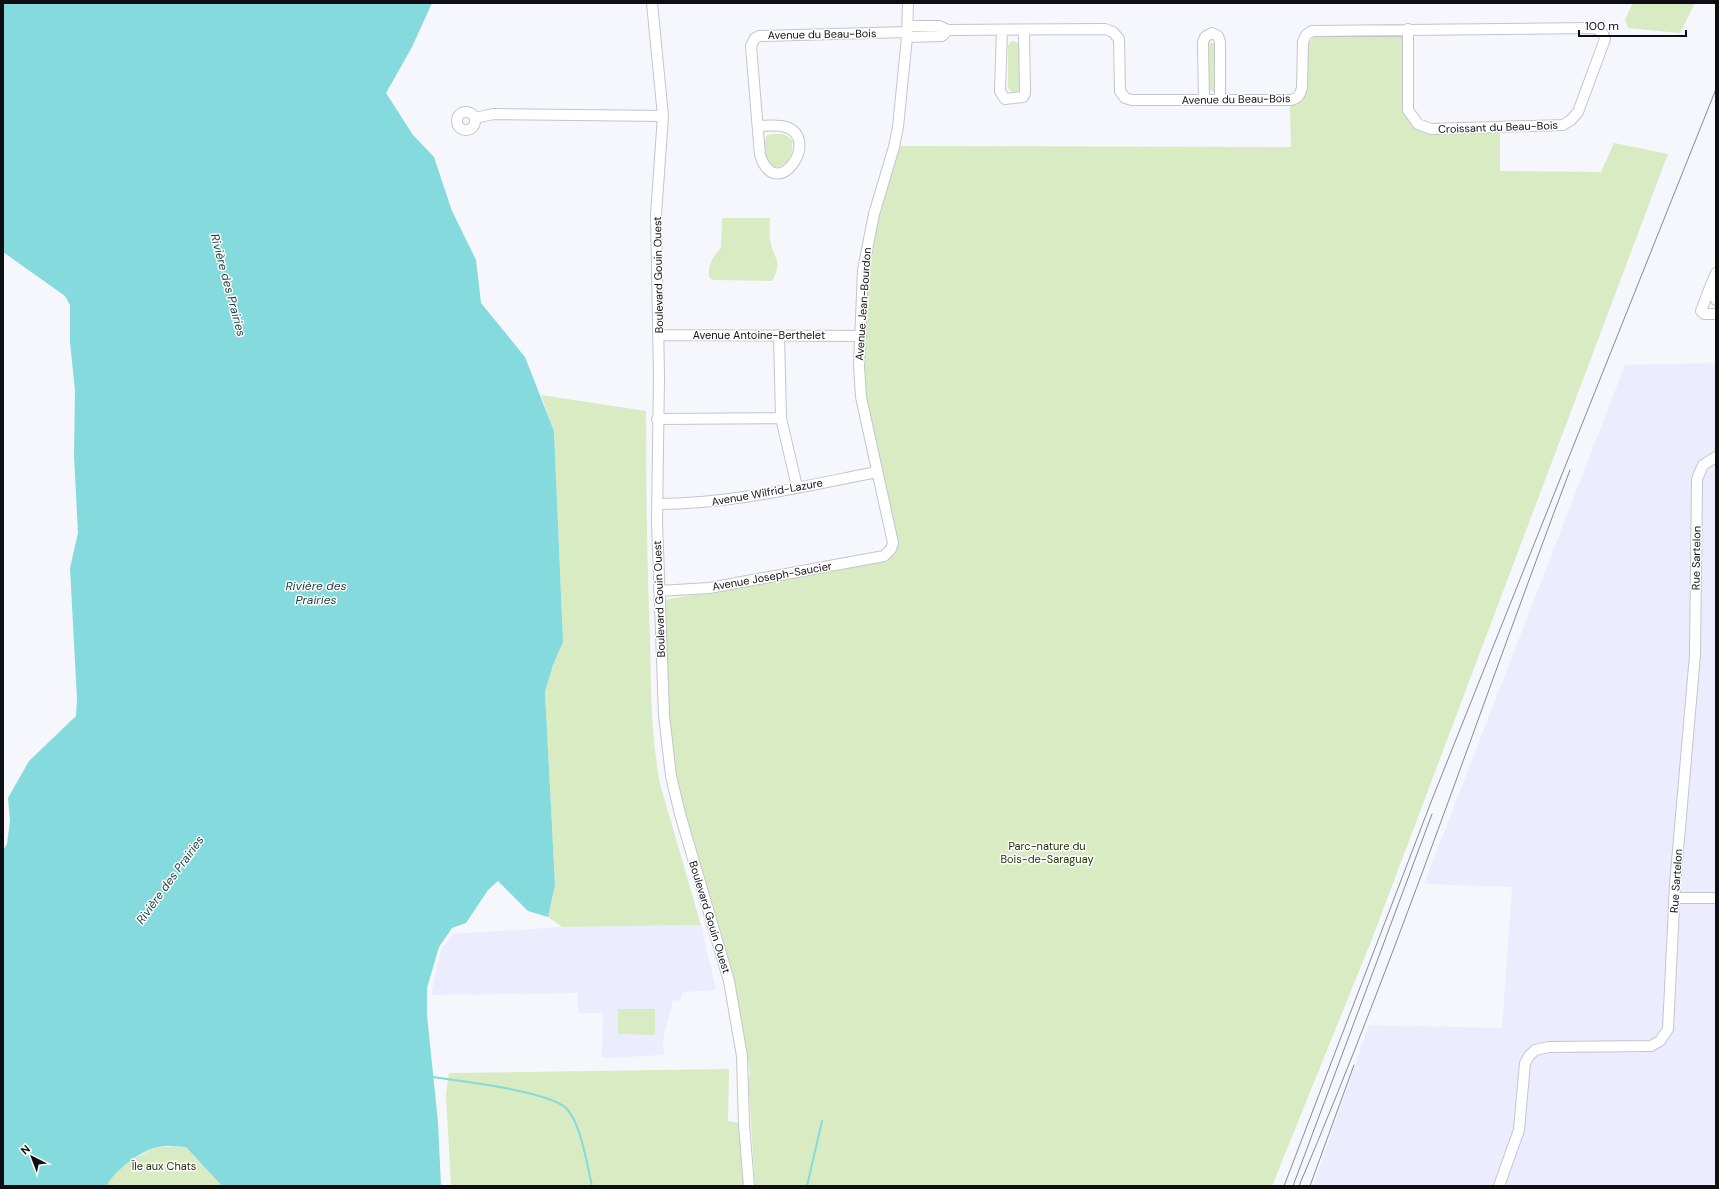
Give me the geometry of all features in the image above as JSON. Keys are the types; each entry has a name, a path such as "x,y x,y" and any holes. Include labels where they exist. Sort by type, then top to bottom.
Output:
{"street":[{"name":"Boulevard Gouin Ouest","path":"652,3 663,116 656,215 658,334 656,504 664,715 670,769 683,828 734,1004 744,1068 744,1125 750,1186"},
{"name":"Avenue Jean-Bourdon","path":"884,556 891,549 893,543 862,397 859,366 863,270 868,241 898,127 907,32 908,3"},
{"name":"Avenue du Beau-Bois","path":"758,126 786,127 796,135 799,143 798,154 792,166 787,171 778,173 770,171 763,163 760,155 751,46 755,38 759,36 907,32 942,36 948,30 1105,29 1113,32 1119,39 1120,91 1125,98 1132,100 1291,100 1297,98 1301,94 1303,42 1306,35 1312,31 1593,28"},
{"name":"Croissant du Beau-Bois","path":"1408,29 1408,110 1418,124 1431,129 1563,125 1571,120 1578,112 1605,39 1603,33 1598,29 1593,28"},
{"path":"1002,30 1000,91 1005,99 1019,99 1023,97 1025,93 1024,30"},
{"path":"1204,100 1204,37 1212,33 1218,36 1220,42 1220,100"},
{"path":"475,118 499,114 663,116"},
{"path":"1716,273 1701,311 1704,314 1716,314"},
{"path":"1710,287 1716,300"},
{"name":"Avenue Antoine-Berthelet","path":"658,334 861,336"},
{"path":"779,335 781,418 797,487"},
{"path":"657,419 781,418"},
{"name":"Rue Sartelon","path":"1499,1186 1520,1130 1524,1067 1530,1054 1544,1047 1647,1046 1657,1043 1665,1036 1669,1025 1674,898 1695,657 1697,479 1703,465 1716,457"},
{"name":"Avenue Wilfrid-Lazure","path":"656,504 708,503 752,497 877,472"},
{"name":"Avenue Joseph-Saucier","path":"659,591 709,588 884,556"},
{"path":"1674,898 1716,898"}],"shaded area":[{"path":"1716,363 1716,1186 1313,1186 1369,1025 1502,1028 1512,887 1424,884 1625,365"},
{"path":"701,925 716,990 683,992 680,1001 673,1000 663,1040 664,1055 602,1058 603,1013 578,1013 578,993 431,995 441,949 453,934 562,927"}],"green space":[{"path":"1633,3 1695,3 1680,33 1628,28 1625,19"},
{"name":"Parc-nature du Bois-de-Saraguay","path":"1405,33 1404,112 1409,121 1416,128 1500,130 1500,171 1601,172 1614,143 1668,154 1372,939 1272,1186 755,1186 748,1077 750,1077 747,1051 734,984 691,838 674,769 670,738 664,600 886,560 896,552 897,540 863,381 865,293 873,231 898,146 1291,147 1290,106 1300,101 1306,91 1308,44 1316,35"},
{"path":"1014,41 1020,44 1020,89 1019,92 1013,94 1008,88 1008,46 1010,42"},
{"path":"1210,42 1216,44 1216,91 1213,92 1209,89"},
{"path":"784,134 792,140 791,155 787,162 779,167 774,167 768,161 764,148 767,135"},
{"path":"722,218 770,218 770,240 777,260 777,269 772,281 713,280 709,277 711,261 721,248"},
{"path":"541,395 646,411 646,496 653,730 660,784 701,925 562,927 548,917 555,885 545,692 553,665 563,642 554,431"},
{"path":"618,1009 655,1009 655,1035 618,1034"},
{"path":"729,1069 728,1121 739,1123 744,1186 451,1186 446,1095 449,1073"},
{"name":"Île aux Chats","path":"156,1147 186,1147 222,1186 107,1186 110,1179 121,1168 135,1158"}],"water":[{"name":"Rivière des Prairies","path":"3,3 432,3 412,47 386,93 413,135 434,157 452,211 476,260 481,303 525,357 554,431 563,642 553,665 545,692 555,885 548,917 528,911 498,881 488,890 466,923 452,928 439,947 427,988 427,1015 438,1122 441,1186 222,1186 186,1147 161,1146 144,1152 129,1162 115,1174 107,1186 3,1186 3,850 7,844 10,821 8,798 29,761 76,716 77,699 70,568 78,533 74,456 75,391 70,342 70,305 65,296 3,252"}],"waterway":[{"path":"432,1077 482,1084 523,1092 556,1102 566,1108 576,1124 580,1134 592,1186"},
{"path":"807,1186 822,1121"}],"tram line":[{"path":"1284,1186 1431,802 1716,89"},
{"path":"1299,1186 1336,1098 1405,919 1570,470"},
{"path":"1293,1186 1432,814"},
{"path":"1310,1186 1354,1065"}]}
